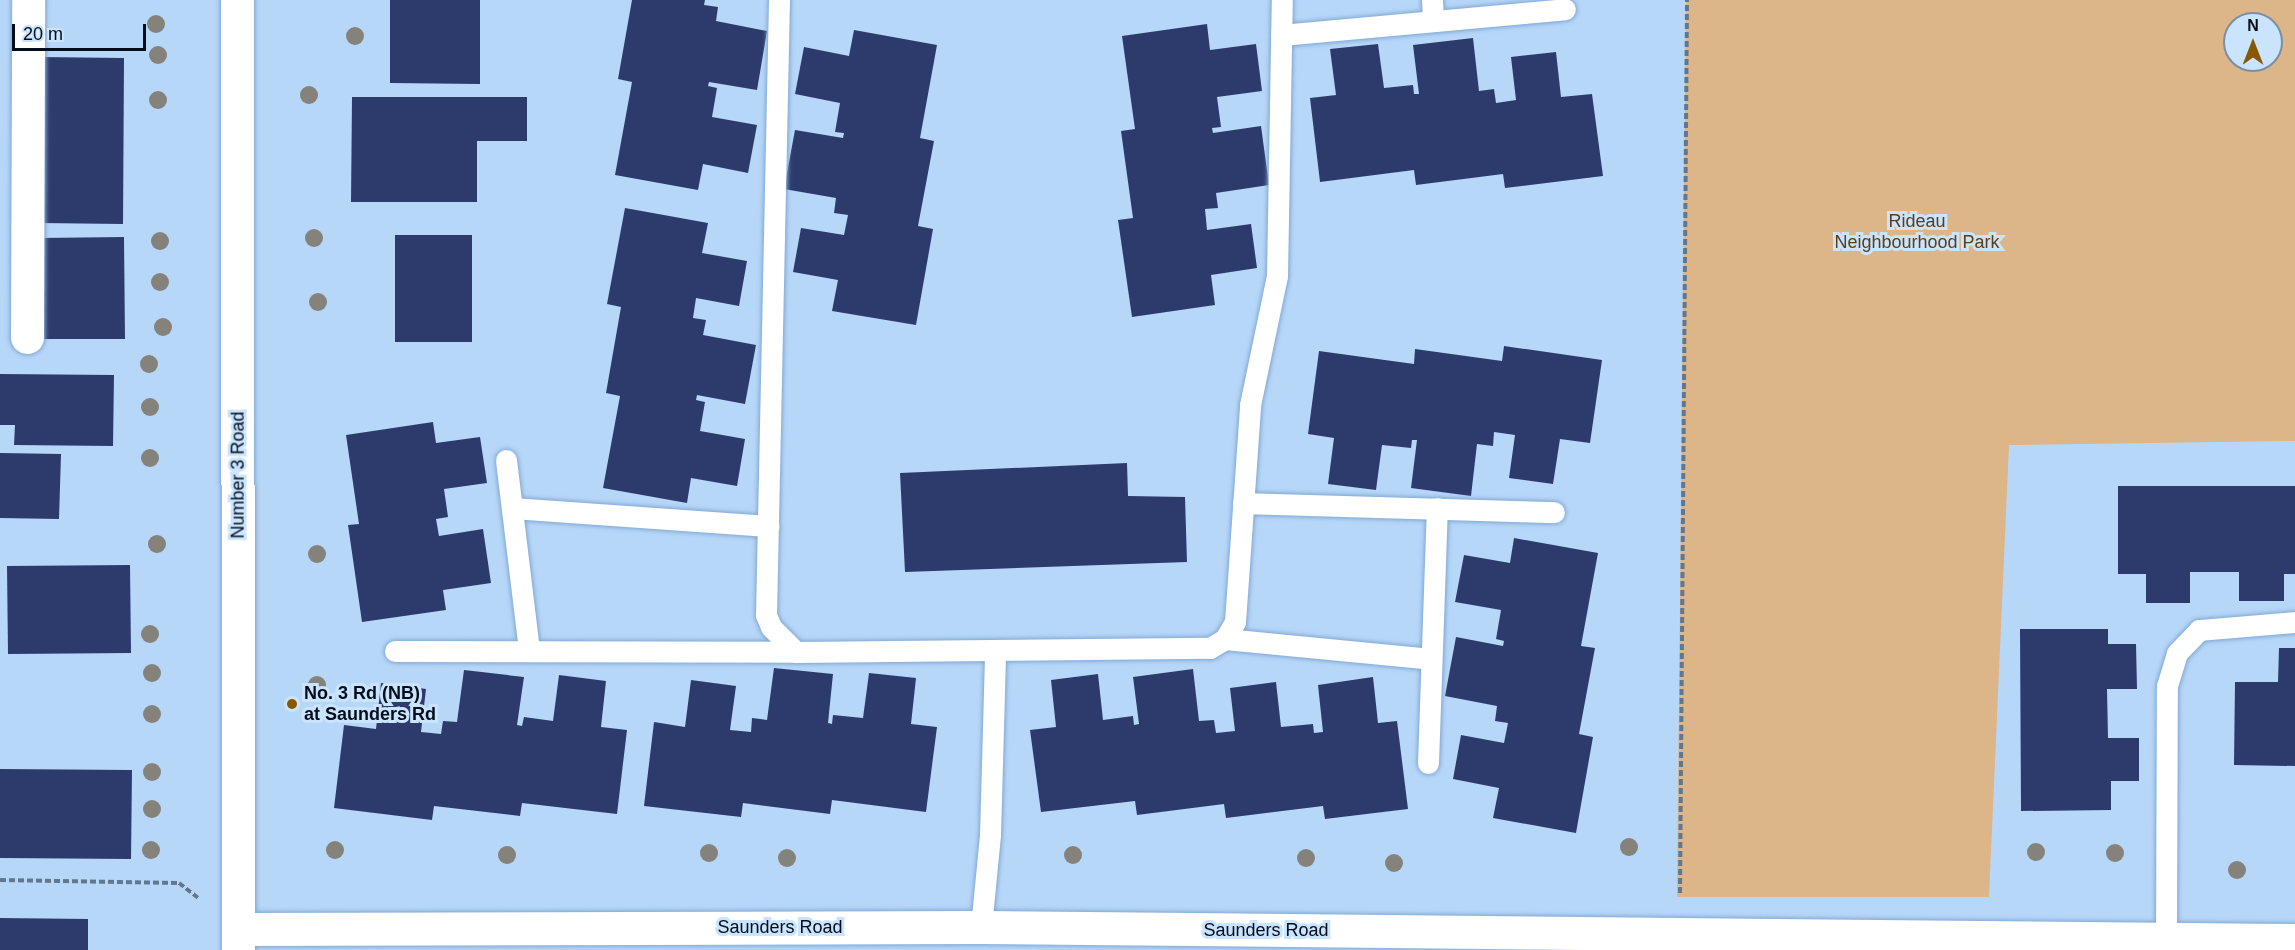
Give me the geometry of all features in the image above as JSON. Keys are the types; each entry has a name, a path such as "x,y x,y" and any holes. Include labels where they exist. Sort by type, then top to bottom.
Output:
{"street":[{"path":"27,337 28,0"},
{"name":"Number 3 Road","path":"237,0 238,939"},
{"name":"Saunders Road","path":"238,939 980,938 1679,933 2295,940"}],"lane":[{"path":"779,0 766,615 771,627 796,652"},
{"path":"395,651 796,652 1210,648 1225,639 1235,622 1250,405 1277,276 1282,0"},
{"path":"1432,0 1433,21"},
{"path":"1281,35 1565,9"},
{"path":"506,460 529,651"},
{"path":"1243,503 1554,512"},
{"path":"512,508 768,526"},
{"path":"1428,763 1437,508"},
{"path":"2166,938 2168,686 2177,653 2199,630 2295,622"},
{"path":"1225,639 1431,659"},
{"path":"980,938 990,835 995,651"}],"path":[{"path":"1679,933 1687,0"},
{"path":"0,880 178,883"}],"green space":[{"name":"Rideau Neighbourhood Park","path":"1686,0 2295,0 2295,441 2009,445 1989,897 1677,897"}],"building":[{"path":"390,0 480,0 480,84 390,83"},
{"path":"632,0 705,0 704,5 718,7 716,21 767,31 757,90 709,82 708,86 717,88 712,117 757,125 748,173 703,164 698,190 615,175 632,82 618,79"},
{"path":"1207,24 1210,50 1256,44 1262,91 1217,97 1221,127 1212,128 1213,133 1261,126 1269,185 1216,193 1218,208 1205,209 1207,230 1251,224 1257,268 1211,275 1215,305 1132,317 1118,220 1133,218 1121,131 1135,129 1122,36"},
{"path":"854,30 937,45 920,138 934,141 918,226 933,229 916,325 832,311 838,280 793,272 801,228 844,235 848,215 834,213 836,198 784,189 795,130 843,138 844,133 835,132 840,103 795,94 804,47 849,56"},
{"path":"1473,38 1479,91 1494,89 1496,103 1516,100 1511,57 1556,52 1561,97 1592,94 1603,176 1505,188 1503,174 1416,185 1414,170 1320,182 1310,98 1336,95 1330,49 1378,44 1384,88 1413,85 1414,94 1419,94 1413,45"},
{"path":"40,57 124,58 123,224 39,223"},
{"path":"352,97 527,97 527,141 477,141 477,202 351,202"},
{"path":"625,208 708,223 702,253 747,261 739,306 696,298 693,318 706,320 703,335 756,345 745,404 697,395 696,400 705,402 700,431 745,439 737,486 691,478 687,503 603,488 620,396 606,393 621,307 607,304"},
{"path":"395,235 472,235 472,342 395,342"},
{"path":"124,237 125,339 40,339 40,238"},
{"path":"1504,346 1602,360 1590,443 1560,439 1553,484 1509,478 1515,435 1494,432 1493,446 1477,444 1471,496 1411,488 1417,440 1412,440 1411,448 1382,445 1376,490 1328,484 1334,438 1308,434 1319,351 1414,364 1415,349 1502,361"},
{"path":"0,374 114,375 113,446 14,445 15,425 0,425"},
{"path":"433,422 436,443 480,437 487,483 444,489 448,517 436,519 439,536 483,529 491,583 443,590 446,610 362,622 348,525 359,524 346,435"},
{"path":"0,453 61,454 59,519 0,518"},
{"path":"1127,463 1128,496 1185,497 1187,562 905,572 900,473"},
{"path":"2118,486 2295,486 2295,574 2284,574 2284,601 2239,601 2239,572 2190,572 2190,603 2146,603 2146,574 2118,574"},
{"path":"1514,538 1598,553 1581,646 1595,648 1579,734 1593,737 1576,833 1493,818 1499,788 1453,779 1461,735 1504,743 1508,723 1495,721 1497,706 1445,696 1456,637 1503,646 1504,641 1496,639 1501,610 1455,602 1464,555 1510,563"},
{"path":"130,565 131,653 8,654 7,566"},
{"path":"2020,629 2108,629 2108,644 2136,644 2137,689 2107,689 2108,738 2139,738 2139,781 2111,781 2111,810 2021,811"},
{"path":"2279,648 2295,648 2295,766 2234,765 2235,682 2278,682"},
{"path":"774,668 833,674 828,723 832,724 833,715 863,718 869,673 916,678 911,724 937,727 926,812 832,800 830,814 743,803 741,817 644,806 654,722 685,727 691,680 736,686 730,730 751,732 752,718 767,720"},
{"path":"1193,669 1199,721 1214,720 1216,733 1235,731 1230,688 1276,682 1281,727 1313,724 1314,733 1323,732 1318,685 1373,677 1378,723 1397,721 1408,809 1325,819 1323,806 1226,818 1224,804 1137,815 1135,801 1041,812 1030,730 1056,727 1051,680 1098,674 1103,720 1133,716 1134,725 1139,724 1133,677"},
{"path":"464,670 524,677 517,725 522,726 524,717 553,721 559,675 606,681 601,727 627,730 617,814 522,803 520,816 434,806 432,820 334,808 344,725 376,729 381,683 426,689 421,732 441,734 443,721 457,722"},
{"path":"0,769 132,770 131,859 0,858"},
{"path":"0,918 88,919 88,950 0,950"}],"place":[{"name":"No. 3 Rd (NB) at Saunders Rd","path":"292,704"}]}
